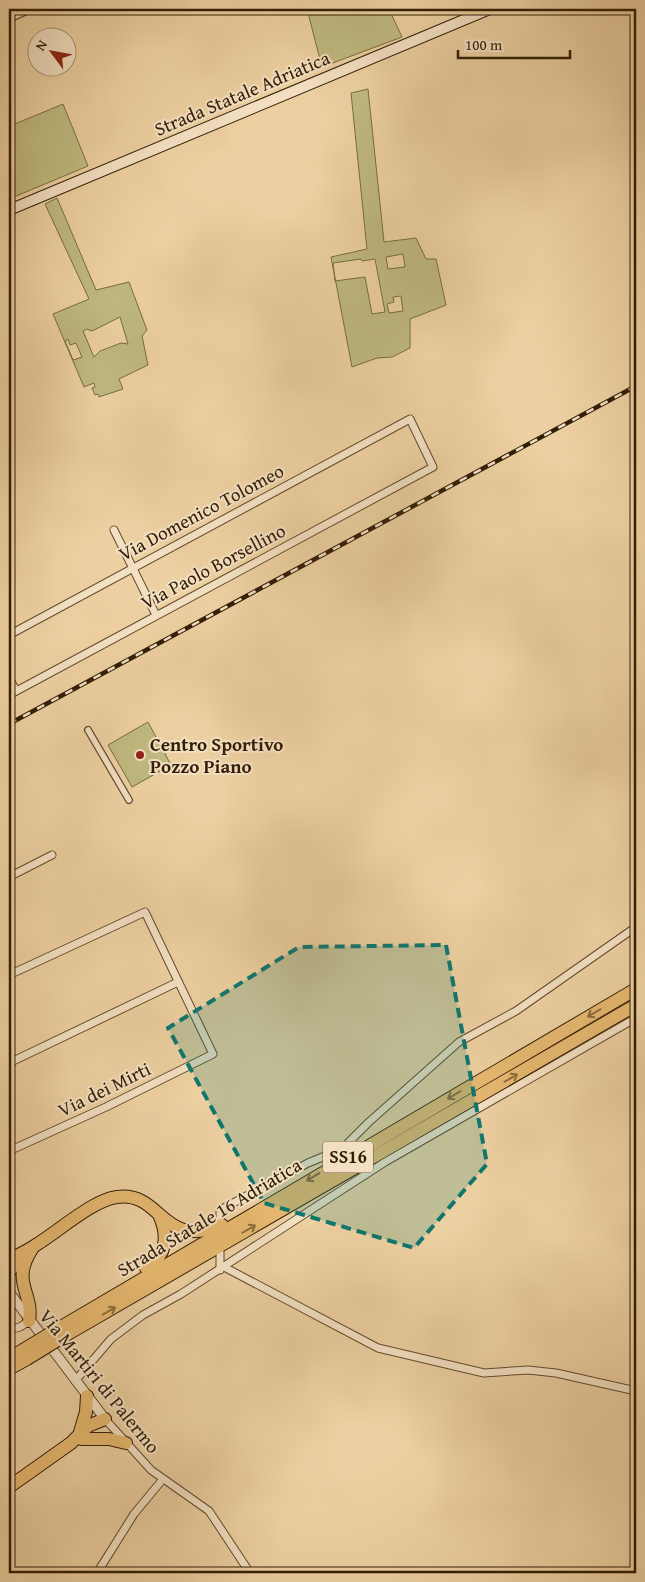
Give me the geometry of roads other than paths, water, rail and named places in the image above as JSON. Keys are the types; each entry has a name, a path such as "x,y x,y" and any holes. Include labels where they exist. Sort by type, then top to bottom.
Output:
{"highway":[{"name":"Strada Statale 16 Adriatica","path":"64,1331 79,1316 636,989"},
{"name":"Strada Statale 16 Adriatica","path":"9,1369 25,1354 64,1331 636,1005"},
{"name":"SS16","path":"9,1282 15,1272 20,1255 92,1207 115,1197 135,1196 149,1204 160,1217 179,1229 200,1232 252,1214"},
{"name":"SS16","path":"79,1316 91,1302 158,1258 166,1241 165,1230 160,1217"},
{"path":"15,1272 23,1288 31,1313 29,1322"},
{"name":"Strada Statale 16 Adriatica","path":"9,1358 25,1354"},
{"path":"77,1439 86,1412 87,1396"},
{"path":"9,1486 77,1439 95,1432 105,1419"},
{"path":"77,1439 109,1439 126,1443"}],"main road":[{"name":"Strada Statale Adriatica","path":"9,210 490,9"}],"street":[{"path":"9,19 31,9"},
{"name":"Via Paolo Borsellino","path":"9,695 434,467 410,419"},
{"name":"Via Domenico Tolomeo","path":"9,635 132,567 410,419"},
{"path":"114,530 156,615"},
{"path":"9,678 16,691"},
{"path":"88,730 129,800"},
{"path":"9,876 52,855"},
{"path":"9,975 145,912 178,982 9,1063"},
{"path":"220,1222 220,1210 308,1163 342,1149 368,1122 459,1042 516,1011 636,927"},
{"name":"Via dei Mirti","path":"9,1151 106,1108 213,1054 178,982"},
{"path":"75,1381 111,1339 143,1315 222,1268 385,1162 636,1018"},
{"path":"220,1252 222,1268"},
{"path":"222,1268 378,1348 484,1373 528,1370 556,1373 636,1391"},
{"name":"Via Martiri di Palermo","path":"9,1292 29,1322 105,1419 162,1479 209,1511 250,1573"},
{"path":"9,1330 29,1322"},
{"path":"97,1573 134,1514 162,1479"}],"railway":[{"path":"9,724 636,386"}],"place":[{"name":"Centro Sportivo Pozzo Piano","path":"140,755"}]}
